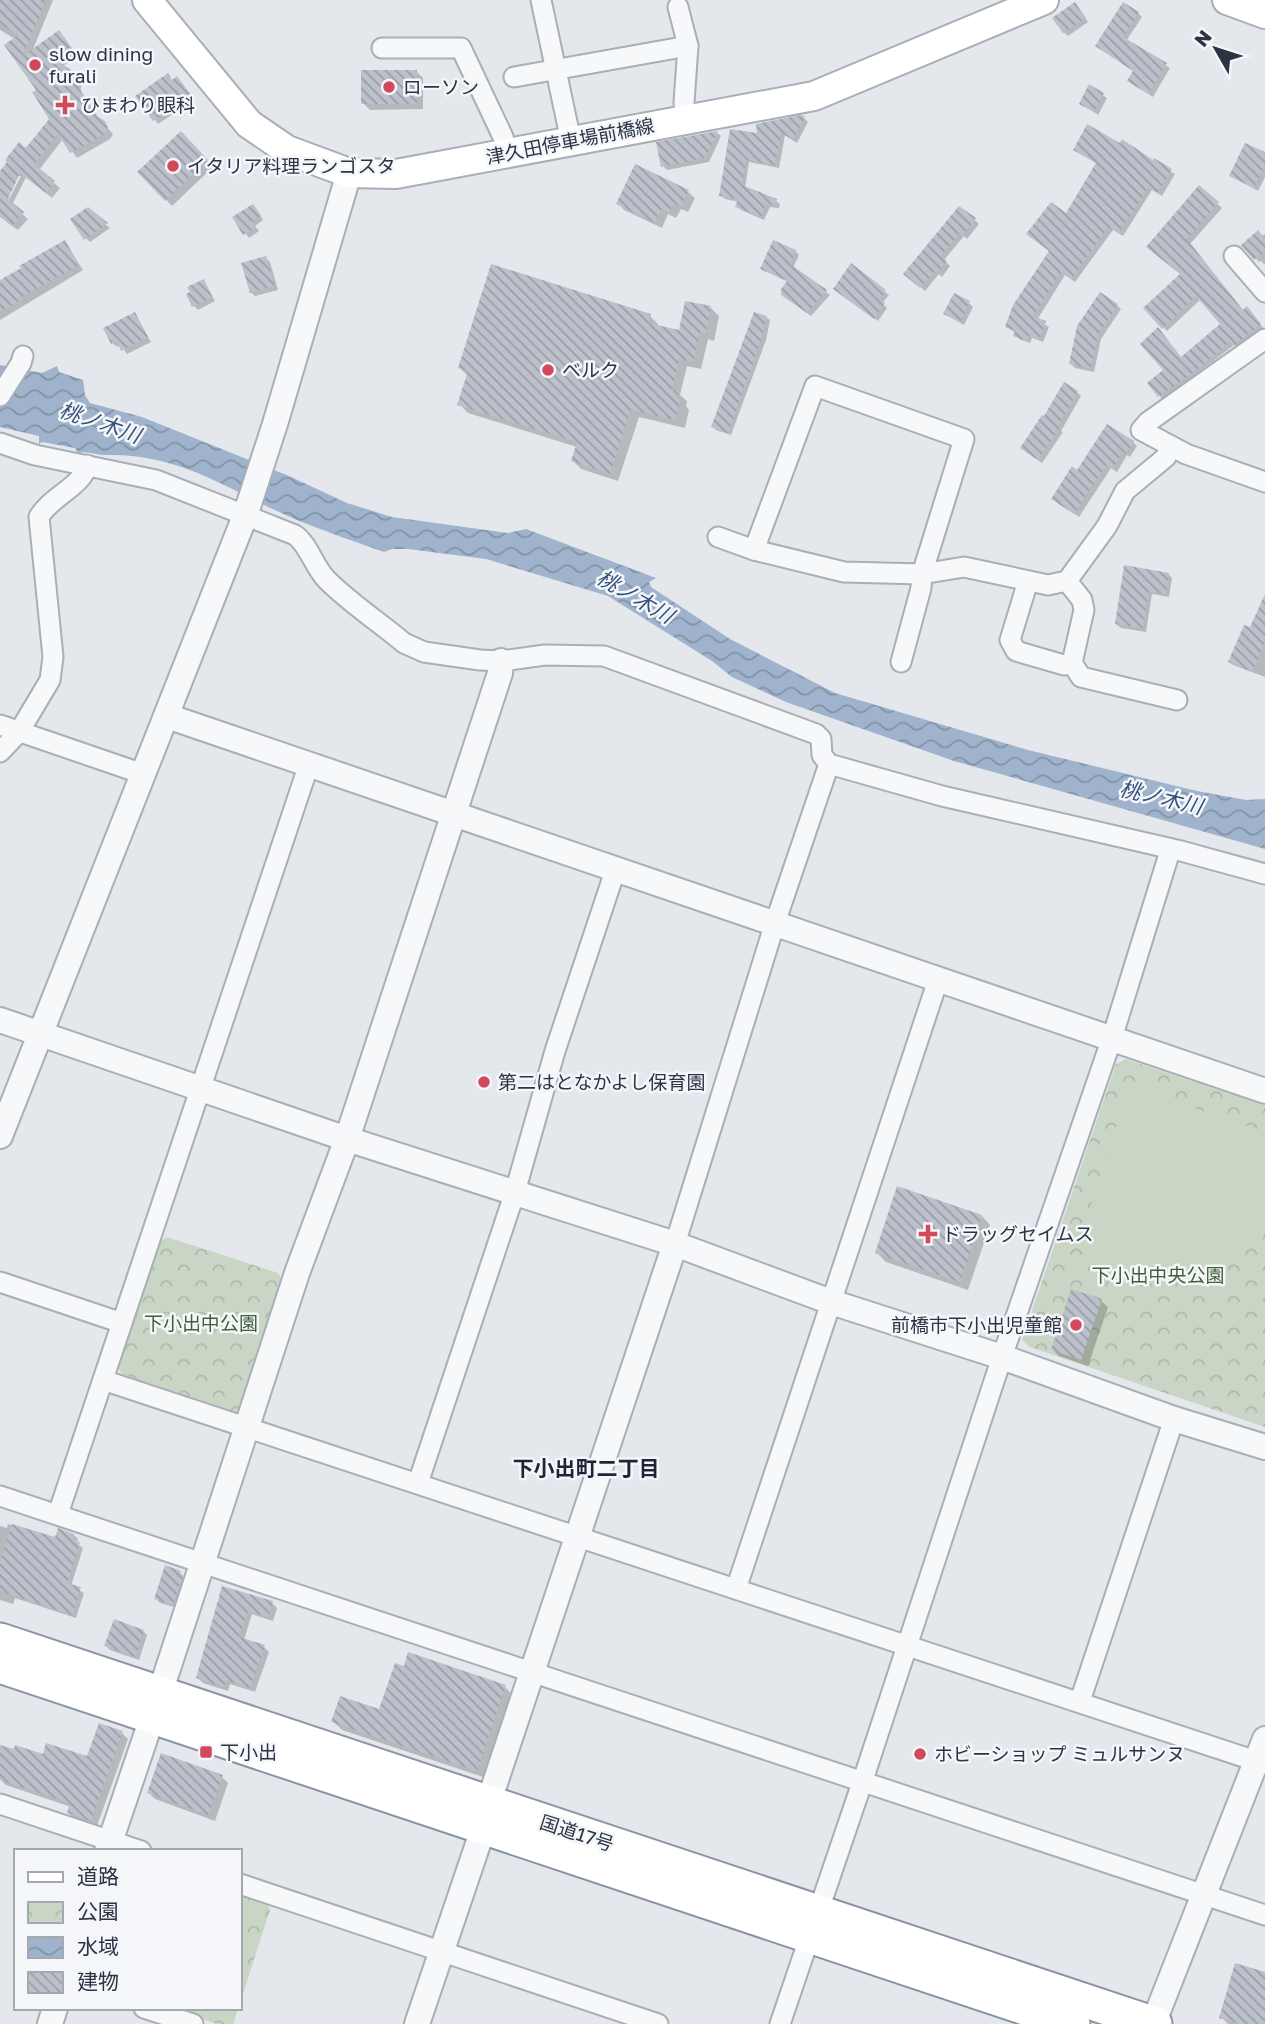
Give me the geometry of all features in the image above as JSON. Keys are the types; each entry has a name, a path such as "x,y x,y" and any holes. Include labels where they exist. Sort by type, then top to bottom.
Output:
{"highway":[{"name":"国道17号","path":"0,1640 156,1705 486,1816 814,1925 1153,2024"},
{"name":"国道17号","path":"0,1666 156,1705"},
{"name":"国道17号","path":"814,1925 1073,2024"}],"main road":[{"name":"津久田停車場前橋線","path":"147,0 249,124 287,150 349,173 396,174 814,96 1044,0"},
{"path":"1227,0 1265,14"}],"street":[{"path":"541,0 571,141"},
{"path":"678,7 688,46 685,120"},
{"path":"514,77 688,46"},
{"path":"382,48 461,48 508,153"},
{"path":"0,1136 247,512 349,173"},
{"path":"1234,256 1265,292"},
{"path":"1265,339 1148,422 1141,430 1221,468 1265,482"},
{"path":"0,396 22,360"},
{"path":"754,550 815,386 964,439 922,574 921,588 901,662"},
{"path":"0,443 29,454 156,480 247,512 300,539 313,563 328,581 409,646 424,652 501,661 545,654 604,656 816,734 821,739 824,760 829,764 942,796 1265,874"},
{"path":"718,537 754,550 844,572 922,574 964,567 1048,585 1067,581 1107,526 1125,491 1166,457 1170,446"},
{"path":"0,752 19,732 50,680 53,668 39,517 44,509 84,474 87,465"},
{"path":"1028,581 1010,640 1016,651 1064,665 1072,663"},
{"path":"1067,581 1082,600 1084,610 1072,663 1081,677 1177,700"},
{"path":"109,1846 297,1273 347,1139 500,673 501,661"},
{"path":"167,716 1265,1091"},
{"path":"0,725 144,774"},
{"path":"58,1514 309,764"},
{"path":"418,2024 675,1244 775,923 829,764"},
{"path":"780,2024 1002,1357 1112,1038 1170,850"},
{"path":"418,1483 515,1192 555,1051 615,871"},
{"path":"736,1589 938,980"},
{"path":"0,1020 347,1139 675,1244 831,1302 1002,1357 1174,1419 1265,1447"},
{"path":"0,1282 122,1323"},
{"path":"103,1380 1080,1701 1262,1755 1202,1894 1153,2024"},
{"path":"1080,1701 1174,1419"},
{"path":"0,1496 1265,1915"},
{"path":"0,1804 109,1846 128,1849"},
{"path":"242,1885 658,2024"},
{"path":"150,2010 193,2024"}],"green space":[{"name":"下小出中央公園","path":"1126,1059 1265,1106 1265,1427 1030,1347 1022,1340 1116,1064"},
{"path":"1136,1080 1165,1087 1165,1098 1265,1132 1265,1232 1225,1263 1176,1283 1160,1284 1135,1278 1104,1257 1085,1230 1118,1121 1110,1118 1120,1089"},
{"name":"下小出中公園","path":"167,1237 278,1273 283,1282 242,1406 236,1412 122,1374 117,1367 160,1241"},
{"path":"242,1895 266,1902 270,1910 242,1997"},
{"path":"177,2010 237,2010 233,2024 217,2024"}],"water":[{"name":"桃ノ木川","path":"0,365 42,373 57,366 59,372 83,380 85,395 90,403 142,417 289,476 347,503 392,517 508,533 526,529 656,578 649,582 651,587 730,639 835,693 1028,750 1197,791 1246,800 1265,799 1265,849 954,761 786,702 732,677 712,661 608,596 486,559 408,549 384,552 299,521 185,468 136,456 78,453 75,448 42,442 39,444 39,436 0,427"}],"building":[{"path":"0,0 46,0 23,56 59,30 73,50 58,61 76,74 76,84 97,116 105,121 108,127 105,134 70,153 58,134 34,164 55,181 46,193 20,173 8,199 24,212 12,226 0,216 0,171 19,142 26,148 49,119 32,92 36,90 4,45 18,35 0,24"},
{"path":"1075,2 1086,18 1063,33 1052,18"},
{"path":"1123,2 1139,12 1123,37 1167,63 1148,94 1127,81 1133,71 1095,46"},
{"name":"ローソン","path":"361,70 417,70 417,104 361,104"},
{"path":"168,73 172,80 177,76 191,95 153,121 135,96"},
{"path":"1089,84 1104,93 1094,112 1079,104"},
{"path":"805,116 793,140 781,133 775,165 746,160 742,185 777,199 775,205 766,204 761,217 735,207 738,199 719,196 730,129 757,133 756,124"},
{"path":"1087,124 1120,143 1122,139 1172,169 1157,193 1148,187 1119,233 1108,227 1071,279 1061,272 1033,316 1046,321 1039,340 1028,335 1026,341 1013,336 1015,331 1005,327 1013,305 1049,251 1026,234 1051,202 1066,213 1096,163 1073,150"},
{"name":"イタリア料理ランゴスタ","path":"181,131 208,160 165,201 137,172"},
{"path":"718,131 705,158 661,167 656,142"},
{"path":"1245,143 1265,152 1265,165 1254,188 1229,176"},
{"path":"635,164 689,190 681,207 674,203 669,213 661,209 655,223 616,204"},
{"path":"1199,185 1219,202 1187,239 1243,310 1247,306 1261,324 1233,346 1230,342 1158,397 1147,383 1163,370 1140,344 1158,327 1181,357 1220,324 1196,296 1162,329 1143,308 1180,274 1146,247"},
{"path":"253,204 261,215 252,221 256,227 243,235 232,217"},
{"path":"959,206 976,218 962,236 959,233 941,256 947,261 937,274 934,272 920,288 903,274"},
{"path":"88,207 108,223 84,240 70,219"},
{"path":"1258,230 1265,239 1265,250 1254,260 1241,245"},
{"path":"65,240 79,265 0,312 0,280"},
{"path":"773,240 796,250 790,264 827,290 807,313 781,295 781,289 787,281 760,269"},
{"path":"266,256 275,286 250,293 241,263"},
{"path":"851,263 886,290 880,299 885,303 874,319 833,289"},
{"name":"ベルク","path":"491,264 651,314 648,323 679,330 685,301 711,306 706,333 700,332 693,362 679,359 672,390 679,391 677,399 681,399 676,420 630,410 610,474 571,461 577,442 457,405 468,371 458,368"},
{"path":"204,279 212,297 192,307 186,294 190,292 187,287"},
{"path":"1100,292 1118,304 1098,335 1090,369 1069,364 1077,326"},
{"path":"954,293 970,301 960,322 943,314"},
{"path":"135,312 148,337 121,351 117,341 111,344 103,328"},
{"path":"754,312 767,316 763,335 728,433 711,427"},
{"path":"1064,382 1078,391 1058,426 1060,427 1038,460 1020,448 1042,415 1044,416"},
{"path":"1107,424 1134,441 1112,469 1106,465 1074,514 1051,499 1072,466 1077,470"},
{"path":"1124,565 1169,573 1166,594 1149,591 1143,628 1115,624"},
{"path":"1265,594 1265,642 1252,672 1228,662 1244,625 1250,627"},
{"name":"ドラッグセイムス","path":"897,1186 982,1215 960,1282 875,1253"},
{"name":"前橋市下小出児童館","path":"1071,1289 1102,1299 1081,1360 1051,1350"},
{"path":"12,1524 55,1537 58,1528 74,1534 73,1540 80,1542 67,1583 81,1587 72,1615 0,1591 0,1562"},
{"path":"165,1565 181,1571 179,1575 183,1575 173,1605 154,1599"},
{"path":"222,1586 273,1601 268,1617 248,1611 239,1637 265,1645 250,1688 226,1680 224,1687 196,1678"},
{"path":"114,1619 144,1630 135,1657 104,1646"},
{"path":"408,1652 506,1685 477,1771 331,1722 340,1696 379,1709 395,1663 404,1666"},
{"path":"99,1723 123,1731 91,1821 67,1813 70,1803 0,1780 0,1745 14,1749 15,1745 43,1754 46,1743 87,1756"},
{"path":"161,1753 223,1775 208,1815 147,1793"},
{"path":"1235,1963 1265,1972 1265,2024 1241,2024 1219,2018"}],"place":[{"name":"slow dining furali","path":"35,65"},
{"name":"ローソン","path":"389,87"},
{"name":"ひまわり眼科","path":"65,105"},
{"name":"イタリア料理ランゴスタ","path":"173,166"},
{"name":"ベルク","path":"548,370"},
{"name":"第二はとなかよし保育園","path":"484,1082"},
{"name":"ドラッグセイムス","path":"928,1234"},
{"name":"前橋市下小出児童館","path":"1076,1325"},
{"name":"下小出","path":"206,1752"},
{"name":"ホビーショップ ミュルサンヌ","path":"920,1754"}],"district":[{"name":"下小出町二丁目","path":"586,1469"}]}
